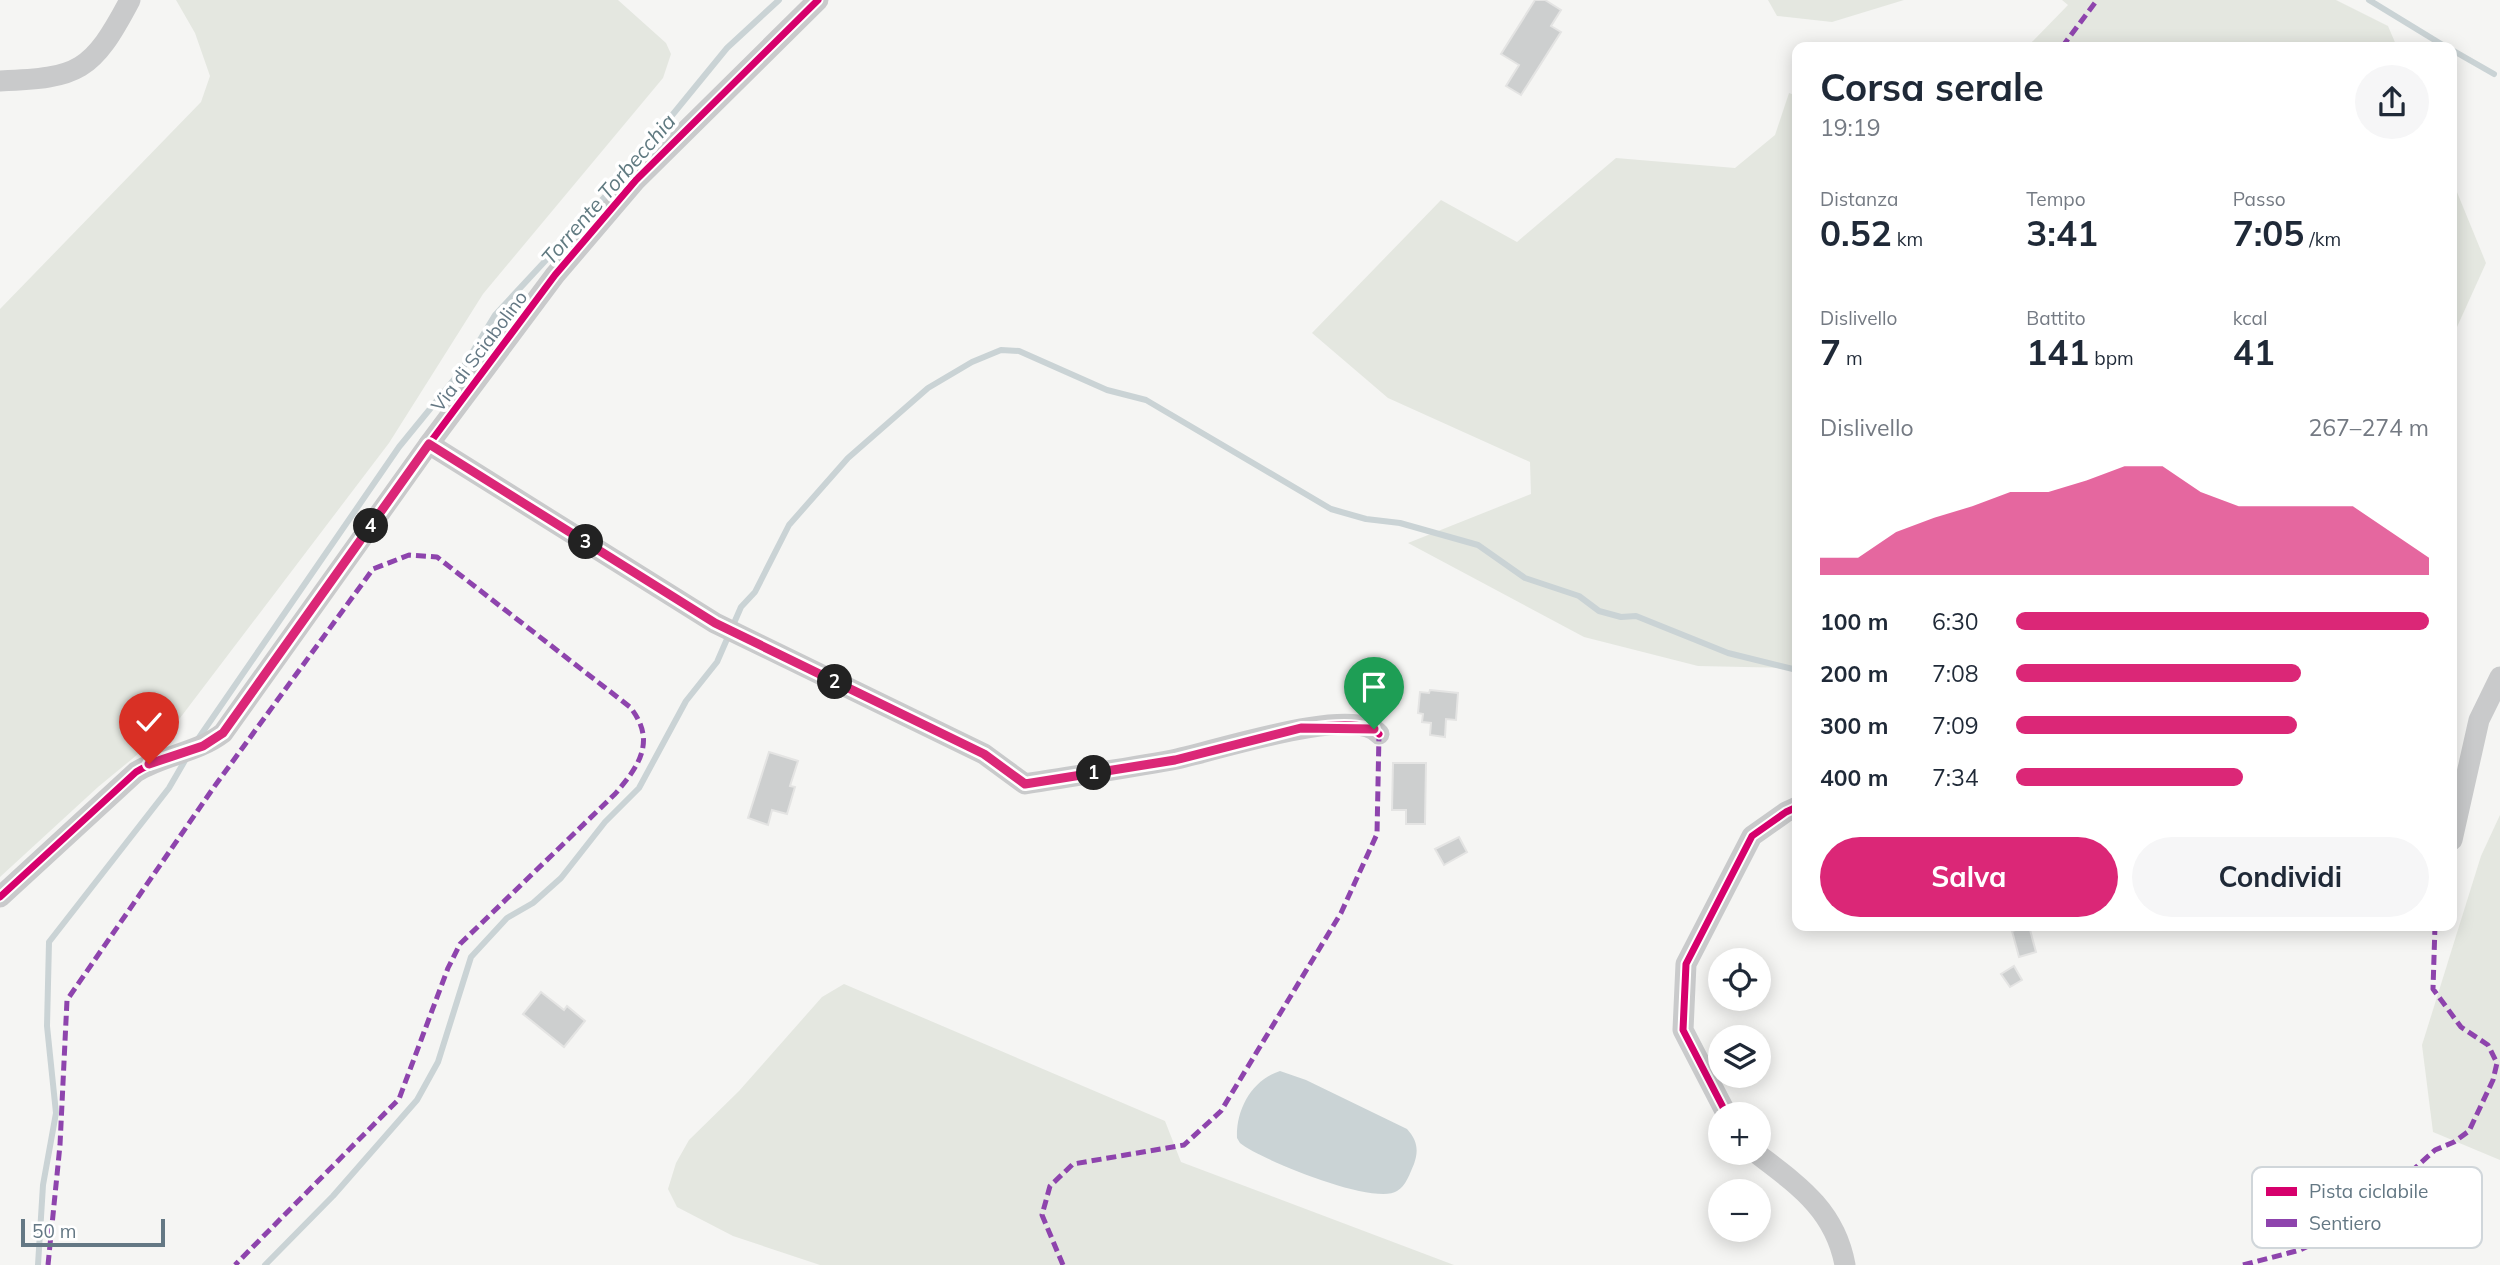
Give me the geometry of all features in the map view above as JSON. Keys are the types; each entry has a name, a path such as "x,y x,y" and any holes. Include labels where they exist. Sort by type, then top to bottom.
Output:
{"street":[{"path":"0,81 58,78 79,69 97,52 130,0"},
{"name":"Via di Sciabolino","path":"0,897 124,781 149,764 203,746 223,733 429,444 555,275 614,205 713,102 818,0"},
{"path":"429,444 715,623 984,754 1025,784 1175,760 1301,728 1368,727 1379,734"},
{"path":"2457,818 2479,720 2500,677"},
{"path":"2479,720 2500,709"},
{"path":"1720,1102 1683,1030 1686,964 1752,836 1792,809"},
{"path":"1771,1164 1810,1194 1841,1240 1846,1265"}],"shaded area":[{"path":"176,0 618,0 666,43 671,54 663,78 483,294 389,443 177,722 98,787 0,877 0,309 201,102 210,76 195,33"},
{"path":"1768,0 1904,0 1832,22 1777,16"},
{"path":"2062,0 2336,0 2388,26 2395,42 2032,42 2068,5"},
{"path":"1789,93 1792,94 1792,668 1698,666 1584,637 1408,543 1531,494 1530,462 1388,398 1312,333 1441,200 1517,242 1616,158 1735,168 1775,135"},
{"path":"2457,192 2486,263 2457,327"},
{"path":"2500,815 2500,1160 2433,1132 2422,1045 2481,856"},
{"path":"844,984 1165,1121 1181,1162 1454,1265 820,1265 733,1236 677,1207 668,1189 676,1163 689,1140 739,1091 822,997"},
{"path":"1280,1071 1306,1080 1407,1129 1415,1141 1416,1154 1403,1186 1397,1191 1385,1194 1343,1187 1293,1170 1240,1143 1237,1127 1248,1097 1261,1081"}],"building":[{"path":"1535,0 1545,0 1561,10 1551,26 1561,32 1521,95 1506,86 1519,65 1501,54"},
{"path":"1430,690 1458,693 1456,720 1446,719 1445,737 1430,735 1431,723 1422,722 1423,714 1418,713 1420,692 1429,693"},
{"path":"769,752 798,761 790,786 795,787 787,814 772,810 768,825 748,818"},
{"path":"1393,763 1426,763 1425,824 1406,824 1406,810 1392,810"},
{"path":"1459,837 1467,852 1444,865 1435,849"},
{"path":"2012,931 2030,931 2036,952 2019,957"},
{"path":"2014,966 2022,980 2010,987 2001,974"},
{"path":"541,992 564,1010 567,1006 585,1021 564,1047 523,1014"}],"waterway":[{"name":"Torrente Torbecchia","path":"198,739 399,447 461,371 495,315 611,190 727,48 779,0"},
{"path":"2369,0 2438,42"},
{"path":"2457,53 2494,74"},
{"path":"265,1265 333,1196 417,1100 438,1062 471,957 507,918 533,903 561,878 605,822 639,788 686,701 717,662 741,607 755,592 789,525 848,458 928,388 972,362 1001,350 1019,351 1107,390 1146,400 1331,509 1366,519 1400,523 1478,545 1525,578 1579,596 1599,611 1621,617 1636,616 1728,653 1792,669"},
{"name":"Torrente Torbecchia","path":"38,1265 43,1185 56,1113 47,1026 49,942 169,788 187,757"}],"marked path":[{"path":"2066,42 2097,0"},
{"path":"48,1265 60,1145 67,1000 214,787 373,569 409,555 437,557 630,707 642,731 642,753 615,794 460,944 448,968 399,1099 235,1265"},
{"path":"1063,1265 1042,1215 1050,1186 1073,1164 1184,1145 1221,1111 1341,913 1377,834 1379,734"},
{"path":"2416,1167 2435,1150 2454,1142 2469,1131 2493,1080 2497,1063 2488,1045 2461,1027 2433,989 2435,931"},
{"path":"2243,1265 2304,1248"}],"cycle path":[{"path":"0,897 136,772 202,745 223,733 429,444 555,275 636,180 818,0"},
{"path":"429,444 715,623 984,754 1025,784 1172,760 1312,727 1341,724 1364,726 1379,734"},
{"path":"1720,1102 1683,1030 1686,964 1752,836 1792,809"}],"route":[{"path":"149,764 203,746 223,733 429,444 715,623 984,754 1025,784 1175,760 1301,728 1374,729"}]}
